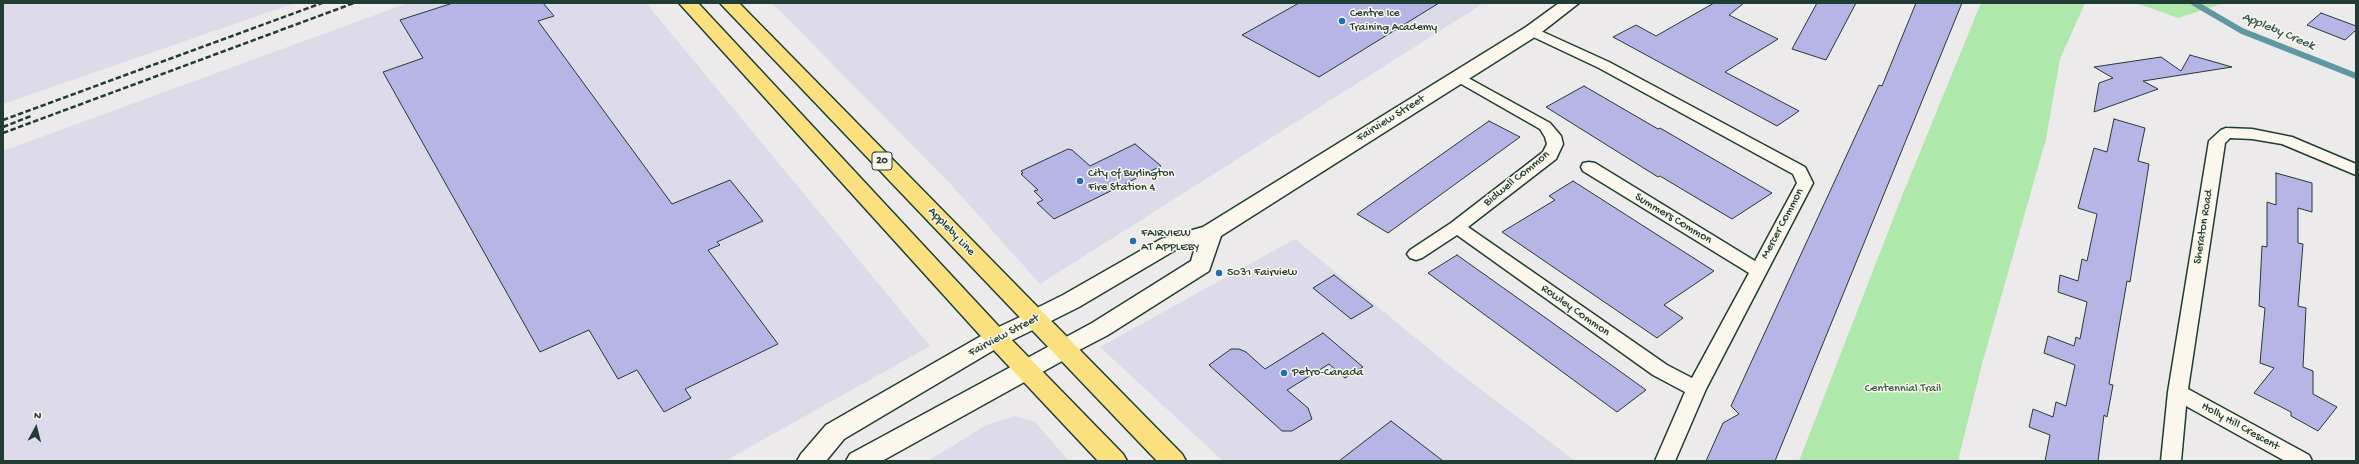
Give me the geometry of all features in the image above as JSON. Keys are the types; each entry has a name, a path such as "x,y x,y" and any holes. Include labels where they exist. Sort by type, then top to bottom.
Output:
{"main road":[{"path":"688,3 996,338 1114,461"},
{"name":"Appleby Line","path":"729,3 1173,461"}],"street":[{"name":"Fairview Street","path":"810,461 835,432 996,338 1035,319 1169,244 1211,232 1532,30 1570,3"},
{"name":"Mercer Common","path":"1532,30 1604,65 1799,171 1805,183 1696,389 1665,461"},
{"name":"Bidwell Common","path":"1416,254 1457,227 1550,155 1555,144 1552,136 1545,126 1456,78"},
{"name":"Sheraton Road","path":"2171,461 2178,392 2217,141 2226,133 2252,134 2286,140 2356,170"},
{"name":"Summers Common","path":"1588,167 1758,270"},
{"name":"Rowley Common","path":"1457,227 1660,370 1696,389"},
{"path":"859,461 1100,329 1201,265 1211,232"},
{"name":"Holly Hill Crescent","path":"2178,392 2302,461"}],"shaded area":[{"path":"3,3 295,3 3,104"},
{"path":"408,3 646,3 930,346 725,461 3,461 3,151"},
{"path":"772,3 1484,3 1040,284 945,178"},
{"path":"1295,239 1445,362 1575,461 1223,461 1100,347"},
{"path":"1015,416 1035,422 1069,461 928,461 986,425"}],"green space":[{"name":"Centennial Trail","path":"1981,3 2085,3 2060,59 2046,139 1982,364 1958,461 1799,461 1902,196"},
{"path":"2136,3 2224,3 2178,18"}],"building":[{"path":"453,3 543,3 554,16 538,21 672,204 730,180 763,221 717,242 720,245 708,250 778,344 685,389 691,398 664,412 637,370 618,379 589,330 540,352 383,72 423,58 400,20"},
{"path":"1299,3 1439,3 1319,77 1242,35"},
{"path":"1714,3 1744,3 1729,15 1778,39 1725,72 1799,111 1777,126 1613,37 1636,25 1656,36"},
{"path":"1817,3 1856,3 1826,60 1792,49"},
{"path":"1916,3 1962,3 1775,461 1706,461 1723,423 1739,414 1731,406 1879,85 1882,86"},
{"path":"2321,13 2356,26 2356,30 2345,40 2307,25"},
{"path":"2190,55 2232,67 2143,81 2158,89 2094,112 2099,83 2113,78 2094,67 2161,57 2181,71"},
{"path":"1584,86 1772,193 1732,219 1660,176 1658,177 1546,107"},
{"path":"2114,119 2145,128 2138,161 2149,164 2130,282 2127,281 2109,384 2113,385 2107,417 2104,415 2098,461 2045,461 2050,435 2029,427 2033,409 2053,417 2056,402 2066,406 2075,365 2044,353 2048,336 2074,346 2076,337 2080,339 2087,302 2058,292 2060,275 2078,281 2082,259 2087,261 2097,214 2078,208 2094,148 2107,152"},
{"path":"1489,121 1520,137 1388,233 1357,214"},
{"name":"City of Burlington Fire Station 4","path":"1135,144 1161,166 1054,219 1037,203 1043,200 1034,191 1038,190 1021,174 1023,173 1021,171 1068,149 1072,150 1090,166"},
{"path":"2276,173 2312,183 2312,212 2298,208 2298,243 2303,244 2298,306 2306,308 2303,367 2313,371 2313,394 2337,407 2318,431 2291,416 2291,412 2254,393 2274,368 2260,363 2265,308 2259,306 2262,246 2267,247 2267,202 2276,205"},
{"path":"1573,181 1714,271 1664,305 1683,318 1657,338 1502,232 1555,200 1549,196"},
{"path":"1457,255 1646,390 1617,412 1428,273"},
{"path":"1334,275 1373,306 1351,319 1313,288"},
{"path":"1323,333 1363,367 1345,378 1329,364 1287,390 1308,408 1312,419 1292,431 1282,431 1209,365 1231,349 1239,349 1246,352 1265,369"},
{"path":"1391,421 1443,461 1339,461"}],"waterway":[{"name":"Appleby Creek","path":"2194,3 2242,31 2356,76"}],"railway":[{"path":"3,120 322,3"},
{"path":"3,133 354,3"},
{"path":"3,127 31,116"}],"place":[{"name":"Centre Ice Training Academy","path":"1342,21"},
{"name":"City of Burlington Fire Station 4","path":"1080,181"},
{"name":"FAIRVIEW AT APPLEBY","path":"1133,241"},
{"name":"5031 Fairview","path":"1219,273"},
{"name":"Petro-Canada","path":"1284,373"}]}
